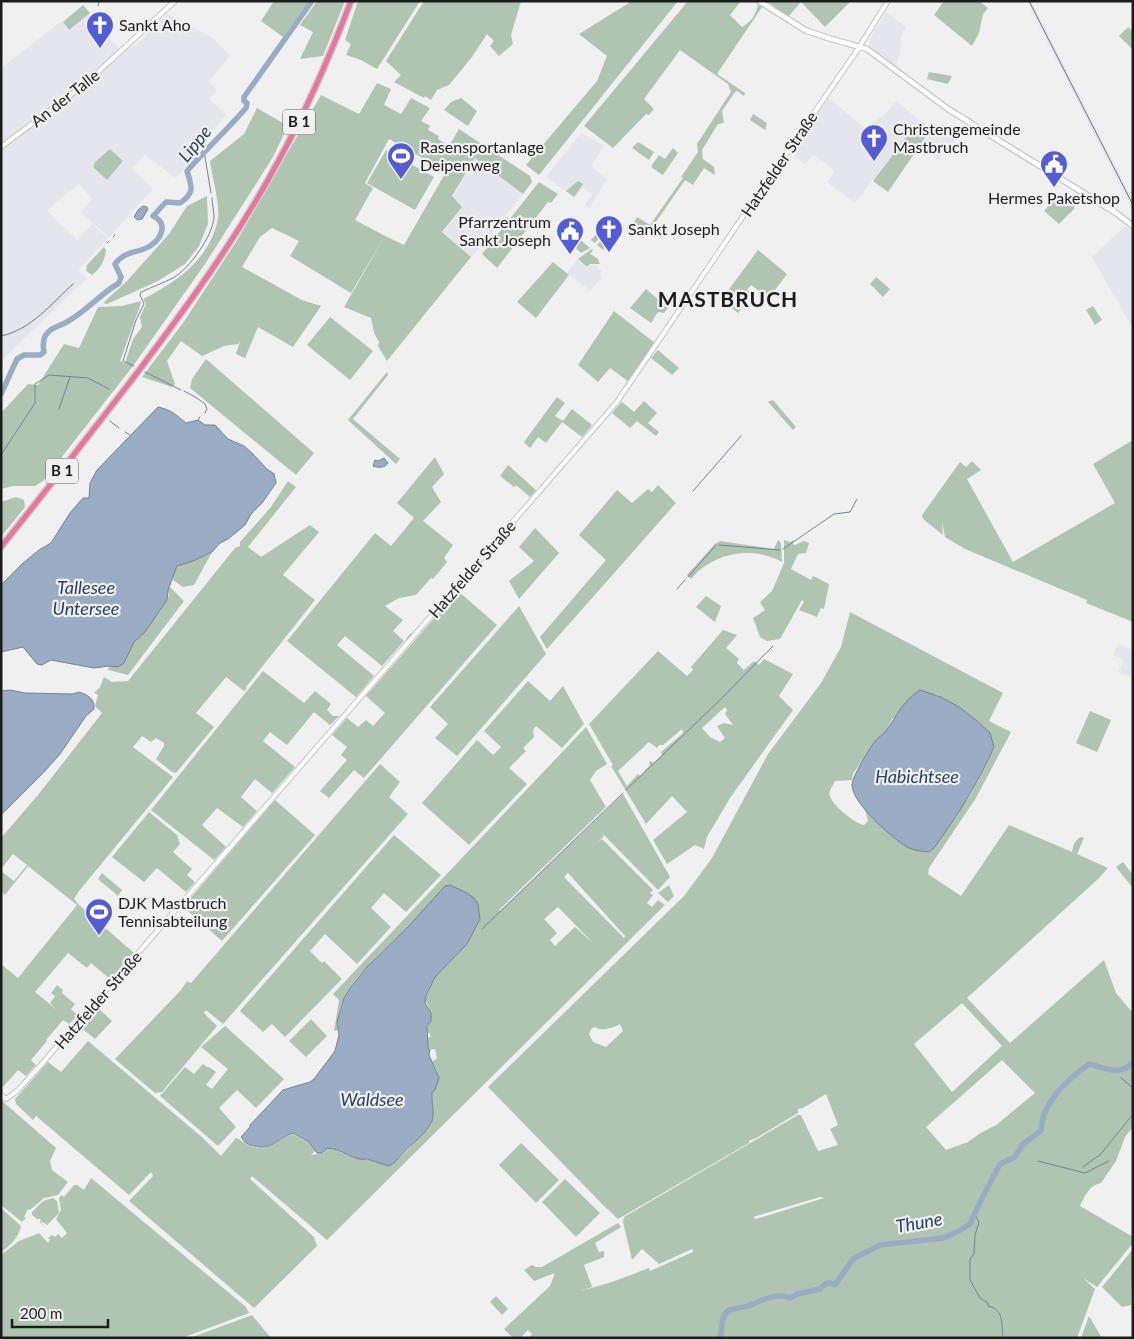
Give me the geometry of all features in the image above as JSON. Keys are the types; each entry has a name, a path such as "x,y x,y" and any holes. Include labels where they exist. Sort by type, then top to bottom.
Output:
{"highway":[{"name":"B 1","path":"1,548 171,328 234,236 278,161 305,109 328,60 351,1"}],"main road":[{"path":"759,1 805,30 869,51 948,109 1116,213 1133,226"}],"street":[{"name":"An der Talle","path":"1,147 84,85 175,1"},
{"name":"Hatzfelder Straße","path":"1,1095 6,1099 17,1091 617,402 859,48 888,1"}],"shaded area":[{"path":"1027,1 1031,1 1035,8 1133,201 1132,209"},
{"path":"886,12 906,27 902,33 900,42 902,43 896,67 870,46 869,41"},
{"path":"90,13 122,52 136,45 168,14 211,37 230,55 209,82 217,90 209,99 226,114 176,178 145,155 132,169 153,189 109,237 81,213 92,199 79,184 47,211 77,240 92,224 108,238 78,270 87,278 1,361 1,68 62,21 69,30","holes":["110,149 123,161 107,180 93,167 95,162"]},
{"path":"828,98 869,131 879,116 882,118 896,101 923,123 918,130 914,127 855,203 827,182 835,171 813,154 805,164 790,152"},
{"path":"935,126 954,141 938,160 921,146"},
{"path":"581,133 604,146 591,166 607,179 589,208 585,205 592,194 583,188 575,198 546,177"},
{"path":"475,158 523,194 472,257 443,232 463,207 453,197"},
{"path":"1124,227 1129,227 1133,231 1133,329 1092,257"},
{"path":"577,260 587,268 595,265 602,271 599,274 602,277 590,291 567,273"},
{"path":"1118,644 1133,650 1133,678 1118,672 1124,660 1113,655"}],"green space":[{"path":"274,1 309,1 283,37 261,21"},
{"path":"317,1 345,1 323,56 300,59 313,32 300,25"},
{"path":"358,1 420,1 377,69 361,60 346,55 351,44 345,40"},
{"path":"424,1 521,1 511,35 513,44 499,56 490,46 494,41 487,34 472,57 449,85 437,90 431,100 394,82 401,75 386,61"},
{"path":"632,1 678,1 539,175 526,165 597,81 607,56 579,34"},
{"path":"688,1 741,1 730,15 742,27 753,18 758,5 762,7 717,74 745,93 744,96 737,91 735,92 722,111 724,123 718,124 702,150 703,159 714,167 715,175 704,168 693,185 685,180 649,232 634,222 637,217 650,225 683,178 681,177 698,152 697,144 731,92 728,84 680,50 644,99 654,109 649,115 646,114 613,148 584,126"},
{"path":"767,1 851,1 825,27 801,2 788,17"},
{"path":"944,1 979,1 988,8 983,14 979,33 972,46 934,15"},
{"path":"83,5 90,13 69,30 63,22"},
{"path":"1128,27 1133,32 1133,50 1119,36"},
{"path":"929,72 952,76 948,84 927,79"},
{"path":"377,83 391,89 384,105 401,114 411,98 430,108 421,121 430,126 428,130 439,136 438,139 449,146 459,129 530,176 532,182 523,194 475,158 452,196 462,207 442,232 471,257 387,361 378,346 379,342 374,333 371,318 344,307 385,236 351,293 290,256 299,241 272,228 260,237 242,267 302,300 321,306 293,347 258,327 245,358 236,354 240,341 238,344 224,346 202,356 181,341 167,361 175,384 172,387 142,377 183,323 238,239 321,95 359,114","holes":["389,139 426,160 428,157 426,161 446,172 404,245 355,220 373,188 365,183"]},
{"path":"461,98 477,111 468,126 444,110 451,102"},
{"path":"257,108 288,126 273,157 205,264 133,366 43,481 35,486 13,486 1,489 1,413 28,384 38,385 64,344 79,348 98,307 122,306 141,301 120,361 125,363 133,339 142,327 140,317 146,304 143,299 168,285 191,267 208,245 218,218 217,198 210,161 244,134"},
{"path":"753,114 767,123 765,130 750,120"},
{"path":"923,123 931,129 888,192 873,181 914,127 918,130"},
{"path":"638,142 654,152 649,160 632,148"},
{"path":"673,148 678,153 663,175 652,168 659,155 665,159"},
{"path":"110,149 123,161 107,180 93,167 95,162"},
{"name":"Rasensportanlage Deipenweg","path":"386,150 434,177 415,210 367,183"},
{"path":"578,181 583,184 574,197 566,191"},
{"path":"539,182 558,194 551,203 548,202 497,268 482,254"},
{"path":"1058,194 1069,201 1075,208 1059,224 1044,211"},
{"path":"207,196 208,224 199,246 185,264 158,281 107,304 103,303 127,281 169,234 187,206"},
{"path":"603,226 607,230 595,243 591,240"},
{"path":"608,232 614,237 603,250 597,245"},
{"path":"578,238 590,248 581,253 572,245 567,245 572,239"},
{"path":"104,247 106,250 103,261 92,275 86,271 87,265"},
{"path":"592,249 590,254 597,258 600,264 590,264 587,267 578,259"},
{"path":"758,250 787,274 769,298 751,285 747,290 753,294 738,313 721,300"},
{"path":"553,262 569,275 536,318 517,302"},
{"path":"876,277 890,289 883,297 870,284"},
{"path":"646,289 668,308 664,313 658,312 651,323 630,308"},
{"path":"1093,306 1102,320 1095,325 1086,310"},
{"path":"614,311 655,343 629,382 610,368 598,382 578,365"},
{"path":"330,317 373,351 350,380 307,345"},
{"path":"658,350 679,368 672,375 651,358"},
{"path":"206,359 314,453 296,475 190,388 192,379"},
{"path":"387,372 388,375 353,419 400,459 396,464 348,420"},
{"path":"557,397 565,403 555,416 563,421 572,409 592,425 582,437 562,422 546,443 538,437 530,448 524,442"},
{"path":"773,400 796,427 793,430 768,402"},
{"path":"644,401 657,413 648,423 659,432 656,436 637,421 630,428 612,413 622,402 634,412"},
{"path":"1133,440 1133,622 1086,603 1087,600 965,549 945,537 942,521 943,535 923,519 922,515 960,462 966,467 972,461 981,470 967,479 1013,562 1115,503 1093,464"},
{"path":"435,457 444,474 432,487 441,502 423,521 453,545 444,558 447,562 416,595 399,598 385,606 403,620 393,631 404,641 382,666 345,636 337,645 374,676 356,697 287,641 375,533 391,546 414,518 397,503"},
{"path":"508,465 536,490 530,497 516,485 514,487 500,476"},
{"path":"288,481 296,487 248,547 261,557 310,525 319,532 283,575 315,600 244,691 226,677 196,713 214,727 176,773 156,759 164,743 156,738 151,742 142,736 133,747 173,777 74,899 134,953 110,979 91,963 87,968 68,953 35,992 57,1010 50,1003 55,996 51,993 57,985 63,990 62,993 75,1004 71,1009 78,1015 69,1024 63,1020 31,1060 36,1065 26,1076 18,1070 3,1087 1,1085 1,964 18,978 77,905 28,866 5,895 1,891 1,871 14,881 27,865 13,854 1,869 1,838 38,795 102,713 95,706 98,695 94,693 100,687 104,677 112,682 128,681 235,548 240,546 240,542 271,507"},
{"path":"658,485 676,503 547,649 540,637 606,560 579,535 617,490 632,503 648,489 652,492"},
{"path":"16,497 24,500 25,507 1,537 1,502"},
{"path":"535,528 559,553 519,599 509,581 534,561 519,547"},
{"path":"778,540 781,543 782,562 758,554 733,554 710,563 691,579 687,575 720,541 774,549"},
{"path":"784,540 790,542 793,540 795,545 804,541 809,543 806,553 798,554 791,569 811,580 813,576 829,584 824,609 821,608 817,617 799,610 804,602 802,600 780,639 767,641 760,637 753,618 765,610 760,602 772,591 784,563"},
{"path":"212,552 194,585 183,587 173,580 174,572 180,564 193,561"},
{"path":"170,587 184,601 128,675 108,670 109,666 118,667 157,612 161,611 161,606 169,596 168,590"},
{"path":"458,591 497,625 364,778 354,770 329,798 320,791 347,760 341,755 347,747 332,735 347,718 358,727 366,720 373,726 385,713 366,696"},
{"path":"706,596 721,606 715,622 696,607"},
{"path":"519,606 546,654 457,756 435,738 448,724 430,707"},
{"path":"850,612 1003,693 989,721 1011,732 976,798 929,868 928,874 961,896 1009,825 1072,852 1077,840 1081,837 1084,838 1077,854 1108,868 967,998 1010,1043 1104,960 1116,993 1133,1013 1133,1127 1125,1137 1116,1161 1101,1183 1093,1186 1088,1192 1080,1206 1133,1237 1133,1243 1097,1287 1083,1278 1095,1289 1077,1338 529,1338 532,1334 528,1330 520,1338 513,1338 504,1329 550,1286 555,1273 534,1281 524,1270 532,1265 542,1267 618,1223 621,1227 595,1243 599,1252 604,1251 604,1257 584,1265 592,1287 581,1291 649,1268 650,1271 693,1252 692,1249 659,1264 642,1249 632,1260 623,1222 624,1217 798,1115 801,1115 818,1151 838,1145 830,1129 838,1125 826,1094 798,1109 798,1113 749,1141 749,1143 618,1219 488,1087 684,896 712,858 768,754 821,683 841,647","holes":["936,694 959,707 994,747 970,796 920,851 911,848 897,839 865,809 868,821 864,825 855,821 839,809 830,794 835,781 852,780 853,774 875,741 886,731 892,719","962,1003 1002,1046 952,1092 914,1044","620,1024 623,1031 606,1047 593,1042 589,1034 591,1029 595,1027 611,1028","1002,1060 1035,1093 996,1125 968,1142 946,1150 926,1127","820,1197 824,1198 756,1219 753,1217"]},
{"path":"723,630 737,635 726,648 739,659 737,663 744,670 754,661 759,665 764,659 793,674 779,696 793,710 730,798 707,837 704,849 695,845 667,864 653,840 687,812 672,796 646,824 611,766 613,765 589,724 658,651 687,676 693,670 691,667","holes":["725,707 727,710 725,714 733,725 724,723 717,726 725,738 720,742 710,737 702,728","682,729 683,733 661,752 662,755 654,763 650,761 650,765 640,776 638,774 627,786 618,771 649,742 657,748"]},
{"path":"263,671 304,703 315,691 331,704 327,710 333,716 339,716 330,725 314,712 287,745 270,732 263,741 295,767 272,793 255,779 241,797 257,811 243,827 217,808 202,825 226,847 214,860 151,810"},
{"path":"528,681 550,701 563,686 584,724 562,748 536,726 533,730 534,737 523,748 526,751 509,768 527,784 469,845 422,803 477,740 493,755 501,747 484,731"},
{"path":"1090,711 1111,720 1097,752 1076,743"},
{"path":"586,727 607,764 596,771 590,780 606,807 499,910 623,794 670,877 658,890 600,831 604,836 597,843 602,839 653,890 650,893 653,895 647,903 652,907 658,900 665,905 327,1240 252,1176 250,1179 314,1237 317,1246 254,1308 129,1201 153,1176 151,1172 129,1195 36,1116 33,1120 16,1104 15,1099 48,1062 61,1072 88,1041 203,1138 221,1156 236,1138 253,1147 265,1148 293,1134 309,1143 315,1151 311,1155 323,1153 327,1148 359,1159 395,1161 418,1139 432,1118 432,1092 435,1090 437,1071 432,1062 437,1058 435,1049 428,1050 427,1039 431,1036 427,1033 430,1010 425,1000 435,977 467,944 480,919 471,900 460,890 445,886 423,912 362,972 351,986 343,1000 339,1015 339,1030 334,1031 339,1000 333,994","holes":["568,873 625,936 624,938 564,877","558,907 594,944 575,927 555,946 550,940 557,933 544,919"]},
{"path":"380,764 400,782 389,797 408,814 223,1024 206,1010 204,1013 217,1026 162,1092 155,1093 115,1059 181,990 187,981 191,983"},
{"path":"275,800 315,835 222,941 183,907"},
{"path":"149,812 177,835 180,844 173,852 192,869 187,875 195,882 186,892 157,868 144,882 112,857"},
{"path":"394,835 441,875 406,912 384,893 371,908 391,927 357,964 325,934 310,951 322,963 324,961 342,979 285,1037 272,1024 263,1032 240,1011"},
{"path":"1123,862 1133,875 1132,887 1116,867"},
{"path":"102,873 122,890 118,896 98,879"},
{"path":"669,885 674,896 668,902 658,893"},
{"path":"96,1006 112,1021 95,1039 79,1026"},
{"path":"311,1019 327,1036 306,1057 289,1041"},
{"path":"225,1026 284,1079 256,1108 237,1090 219,1108 236,1127 218,1146 160,1096 185,1067 194,1074 203,1064 216,1072 206,1085 212,1089 228,1069 201,1047"},
{"path":"1,1100 56,1148 50,1161 52,1170 68,1182 58,1195 44,1198 30,1210 28,1209 24,1217 26,1218 22,1222 1,1205"},
{"path":"521,1143 559,1180 536,1203 499,1165"},
{"path":"91,1178 246,1307 249,1313 182,1338 1,1338 1,1255 19,1241 39,1233 48,1243 50,1240 48,1238 52,1235 55,1237 58,1234 62,1238 67,1233 56,1219 61,1210 59,1199 61,1195 64,1197 74,1185 84,1190"},
{"path":"565,1179 600,1213 576,1237 542,1202"},
{"path":"53,1198 57,1201 59,1213 47,1225 41,1221 44,1227 40,1222 41,1219 37,1219 32,1215 32,1212 43,1201"},
{"path":"1,1208 21,1226 14,1241 1,1252"},
{"path":"1133,1249 1131,1305 1122,1307 1102,1287"},
{"path":"496,1296 508,1309 502,1315 490,1302"},
{"path":"252,1315 271,1338 190,1338"},
{"path":"1089,1316 1102,1338 1081,1338"}],"water":[{"path":"143,206 148,209 142,219 138,220 134,217"},
{"name":"Tallesee Untersee","path":"158,407 170,411 186,423 198,420 205,425 215,425 228,439 244,446 252,453 274,474 276,483 262,503 251,514 245,525 220,543 212,552 177,566 168,590 167,600 145,632 134,642 124,663 118,667 94,668 51,660 42,665 37,664 23,647 1,652 1,585 22,564 51,543 70,513 83,498 89,498 90,483 97,470"},
{"path":"384,458 388,463 384,467 373,466 375,460 378,461"},
{"path":"10,690 25,693 73,694 79,692 90,698 94,709 86,716 60,754 1,815 1,691"},
{"name":"Habichtsee","path":"920,690 941,697 959,707 990,733 994,747 967,799 934,848 929,852 907,847 892,836 865,810 858,801 852,785 865,756 875,741 886,731 904,704"},
{"name":"Waldsee","path":"450,885 474,898 478,904 480,919 467,944 435,977 426,996 425,1003 431,1013 431,1021 427,1026 428,1049 430,1050 429,1055 439,1078 435,1090 432,1092 433,1118 429,1127 389,1166 367,1159 357,1159 338,1150 327,1148 322,1153 317,1153 309,1142 293,1133 266,1147 246,1143 241,1137 283,1090 314,1079 335,1051 339,1035 337,1022 344,998 351,987 367,967 409,926 445,886"}],"waterway":[{"path":"98,6 99,1"},
{"name":"Lippe","path":"1,394 17,359 24,355 40,355 44,352 44,338 49,331 72,319 119,283 121,277 115,264 119,259 154,243 160,235 162,227 158,219 153,216 166,202 180,203 188,196 191,186 187,171 246,108 247,103 244,101 244,97 312,1"},
{"path":"204,151 211,193"},
{"path":"134,366 123,361 136,320 144,304 140,295 141,292 173,278 193,260 213,225 212,198"},
{"path":"145,372 181,390"},
{"path":"1,455 35,403 35,384 49,375 88,378 109,389"},
{"path":"59,409 70,377"},
{"path":"184,391 205,404 207,409 205,413"},
{"path":"110,421 119,428"},
{"path":"125,432 130,435"},
{"path":"693,491 741,436"},
{"path":"783,549 834,514 850,512 857,499"},
{"path":"688,577 716,545"},
{"path":"719,545 780,550"},
{"path":"677,589 685,580"},
{"path":"407,639 411,634"},
{"path":"626,790 773,646"},
{"path":"482,929 623,793"},
{"name":"Thune","path":"720,1338 724,1316 730,1310 774,1297 784,1296 790,1298 797,1294 820,1289 825,1284 835,1285 853,1259 880,1245 943,1238 970,1224 1000,1164 1015,1157 1023,1144 1041,1131 1042,1121 1051,1101 1065,1084 1089,1064 1118,1070 1128,1067 1133,1062"},
{"path":"1121,1078 1133,1088"},
{"path":"1083,1167 1101,1154 1133,1114"},
{"path":"1038,1161 1085,1173 1109,1161"},
{"path":"974,1213 979,1222 975,1235 974,1254 970,1259 970,1280 980,1298 1000,1314 1003,1338"}],"railway":[{"path":"1029,1 1133,205"},
{"path":"1,336 12,333 31,322 73,284"}],"place":[{"name":"Sankt Aho","path":"100,49"},
{"name":"Christengemeinde Mastbruch","path":"874,162"},
{"name":"Rasensportanlage Deipenweg","path":"401,180"},
{"name":"Hermes Paketshop","path":"1054,188"},
{"name":"Sankt Joseph","path":"609,253"},
{"name":"Pfarrzentrum Sankt Joseph","path":"570,255"},
{"name":"DJK Mastbruch Tennisabteilung","path":"99,936"}],"district":[{"name":"MASTBRUCH","path":"728,300"}]}
